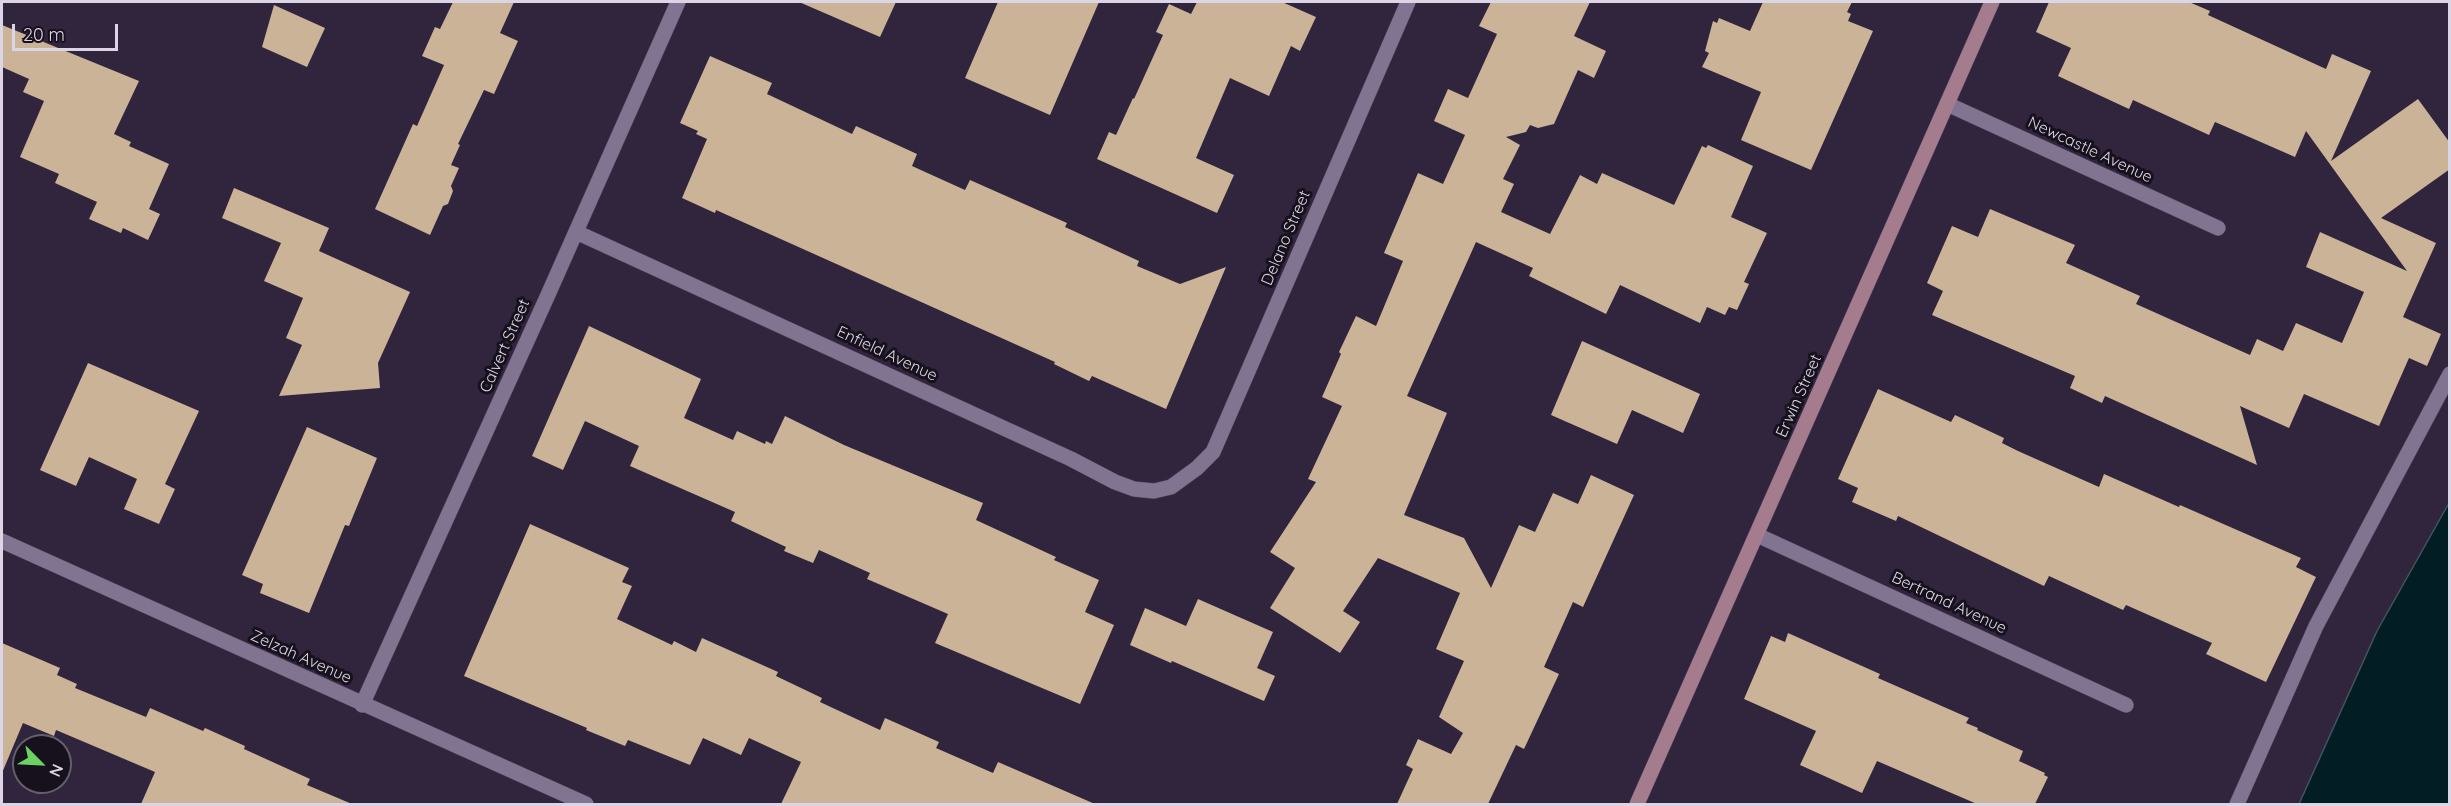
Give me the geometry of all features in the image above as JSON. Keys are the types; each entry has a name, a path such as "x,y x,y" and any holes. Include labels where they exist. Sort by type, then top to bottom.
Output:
{"street":[{"name":"Calvert Street","path":"362,705 678,2"},
{"name":"Delano Street","path":"1183,479 1213,452 1408,2"},
{"name":"Erwin Street","path":"1637,804 1992,2"},
{"name":"Newcastle Avenue","path":"1947,104 2218,228"},
{"name":"Enfield Avenue","path":"576,232 1071,459 1115,482 1134,489 1154,491 1171,487 1183,479"},
{"path":"2237,804 2316,626 2450,374"},
{"name":"Bertrand Avenue","path":"1757,535 2126,705"},
{"name":"Zelzah Avenue","path":"2,541 586,804"}],"shaded area":[{"path":"2449,503 2449,804 2299,804 2377,631"}],"building":[{"path":"453,2 514,2 500,33 518,41 494,94 484,90 458,144 460,145 451,165 459,168 451,186 453,191 448,204 443,206 430,235 375,209 413,124 417,126 444,65 422,56 435,27 440,29"},
{"path":"799,2 896,2 880,37"},
{"path":"998,2 1099,2 1050,115 965,78"},
{"path":"1197,2 1282,2 1316,17 1300,51 1291,46 1269,96 1230,78 1196,158 1234,175 1217,213 1097,159 1109,132 1116,135 1134,99 1163,35 1156,32 1169,4 1191,14"},
{"path":"1491,2 1590,2 1574,36 1606,51 1594,78 1578,70 1554,124 1538,128 1530,125 1526,132 1506,137 1520,145 1503,179 1514,184 1501,212 1550,234 1580,175 1597,184 1602,173 1674,205 1702,146 1706,148 1708,145 1753,166 1731,217 1767,233 1744,282 1749,284 1737,310 1729,307 1725,315 1707,307 1700,323 1620,285 1606,314 1529,276 1533,268 1476,242 1407,396 1447,413 1404,515 1464,538 1491,588 1519,525 1535,532 1553,493 1578,504 1591,475 1634,495 1583,607 1573,602 1544,667 1559,674 1524,749 1516,745 1488,804 1397,804 1413,769 1406,765 1418,739 1451,754 1463,733 1439,717 1464,661 1436,649 1460,593 1378,558 1343,611 1360,622 1340,653 1270,608 1295,568 1270,552 1316,482 1308,479 1342,406 1322,397 1341,354 1339,352 1356,316 1376,326 1403,261 1384,253 1418,173 1443,184 1465,135 1434,121 1448,89 1468,98 1497,34 1479,26"},
{"path":"1763,2 1852,2 1847,12 1851,14 1848,21 1873,31 1811,170 1741,140 1761,92 1702,67 1709,53 1705,51 1713,21 1717,23 1719,18 1750,31"},
{"path":"2049,2 2189,2 2210,11 2208,15 2326,69 2332,54 2371,71 2331,161 2418,99 2450,143 2450,169 2381,218 2436,243 2403,317 2441,334 2427,366 2409,358 2379,426 2304,394 2289,428 2240,406 2257,465 2105,396 2102,403 2070,388 2075,376 1932,315 1943,291 1927,283 1952,226 1978,237 1990,209 2075,245 2066,263 2140,296 2136,304 2250,355 2257,339 2283,351 2296,323 2342,343 2364,292 2306,267 2320,232 2407,271 2306,131 2295,157 2215,122 2209,135 2133,100 2129,109 2058,76 2071,48 2036,32"},
{"path":"274,5 325,28 307,67 262,47"},
{"path":"2,25 139,81 114,134 131,142 129,146 169,164 149,209 160,214 148,240 123,228 121,233 89,219 97,202 55,183 59,174 20,157 44,101 23,92 29,79 2,67"},
{"path":"710,56 772,83 767,94 852,134 856,126 917,154 912,166 965,190 970,180 1067,223 1065,227 1139,261 1137,266 1180,284 1226,267 1166,409 1092,376 1089,381 1054,364 1055,362 716,210 715,213 682,198 707,139 696,134 698,131 680,123"},
{"path":"234,188 329,228 319,251 410,292 378,363 380,388 279,396 302,345 286,338 303,298 264,281 281,243 222,218"},
{"path":"589,326 701,379 684,418 733,440 737,431 765,444 766,441 772,444 785,416 844,445 983,503 976,520 1056,557 1054,560 1099,580 1085,612 1114,625 1080,704 935,643 948,614 867,579 870,573 819,550 813,563 784,551 786,547 731,521 735,512 630,466 639,446 585,421 563,470 532,456"},
{"path":"1582,341 1700,394 1683,433 1632,410 1617,444 1551,415"},
{"path":"88,363 199,411 165,484 175,489 159,524 124,509 137,479 89,457 76,486 40,470"},
{"path":"1878,389 1951,422 1955,415 2004,438 2002,443 2018,451 2099,487 2104,474 2301,558 2296,567 2316,577 2266,682 2206,654 2212,643 2126,605 2123,610 2049,576 2044,586 1898,516 1896,521 1852,502 1858,488 1838,479"},
{"path":"307,427 377,458 349,526 345,525 309,613 260,593 263,584 242,575"},
{"path":"530,524 629,568 622,582 632,586 617,619 672,645 674,641 696,652 702,638 778,672 776,676 822,698 820,702 880,730 885,718 939,742 936,748 993,773 998,762 1095,804 781,804 801,762 749,738 741,755 703,738 690,765 628,740 625,746 464,676"},
{"path":"1198,599 1273,632 1257,668 1275,676 1264,701 1130,645 1145,608 1186,626"},
{"path":"1788,633 1880,674 1878,678 1969,718 1966,723 1978,728 1977,730 2023,751 2019,761 2045,773 2044,775 2048,777 2035,804 1977,804 1877,761 1862,793 1800,765 1816,731 1744,699 1771,636 1785,642"},
{"path":"2,643 60,668 57,675 77,684 75,688 146,717 150,708 203,731 205,728 245,746 244,749 310,779 307,785 352,804 141,804 155,772 72,737 72,734 56,730 55,734 49,734 23,723 18,734 12,734 12,749 2,773"}]}
